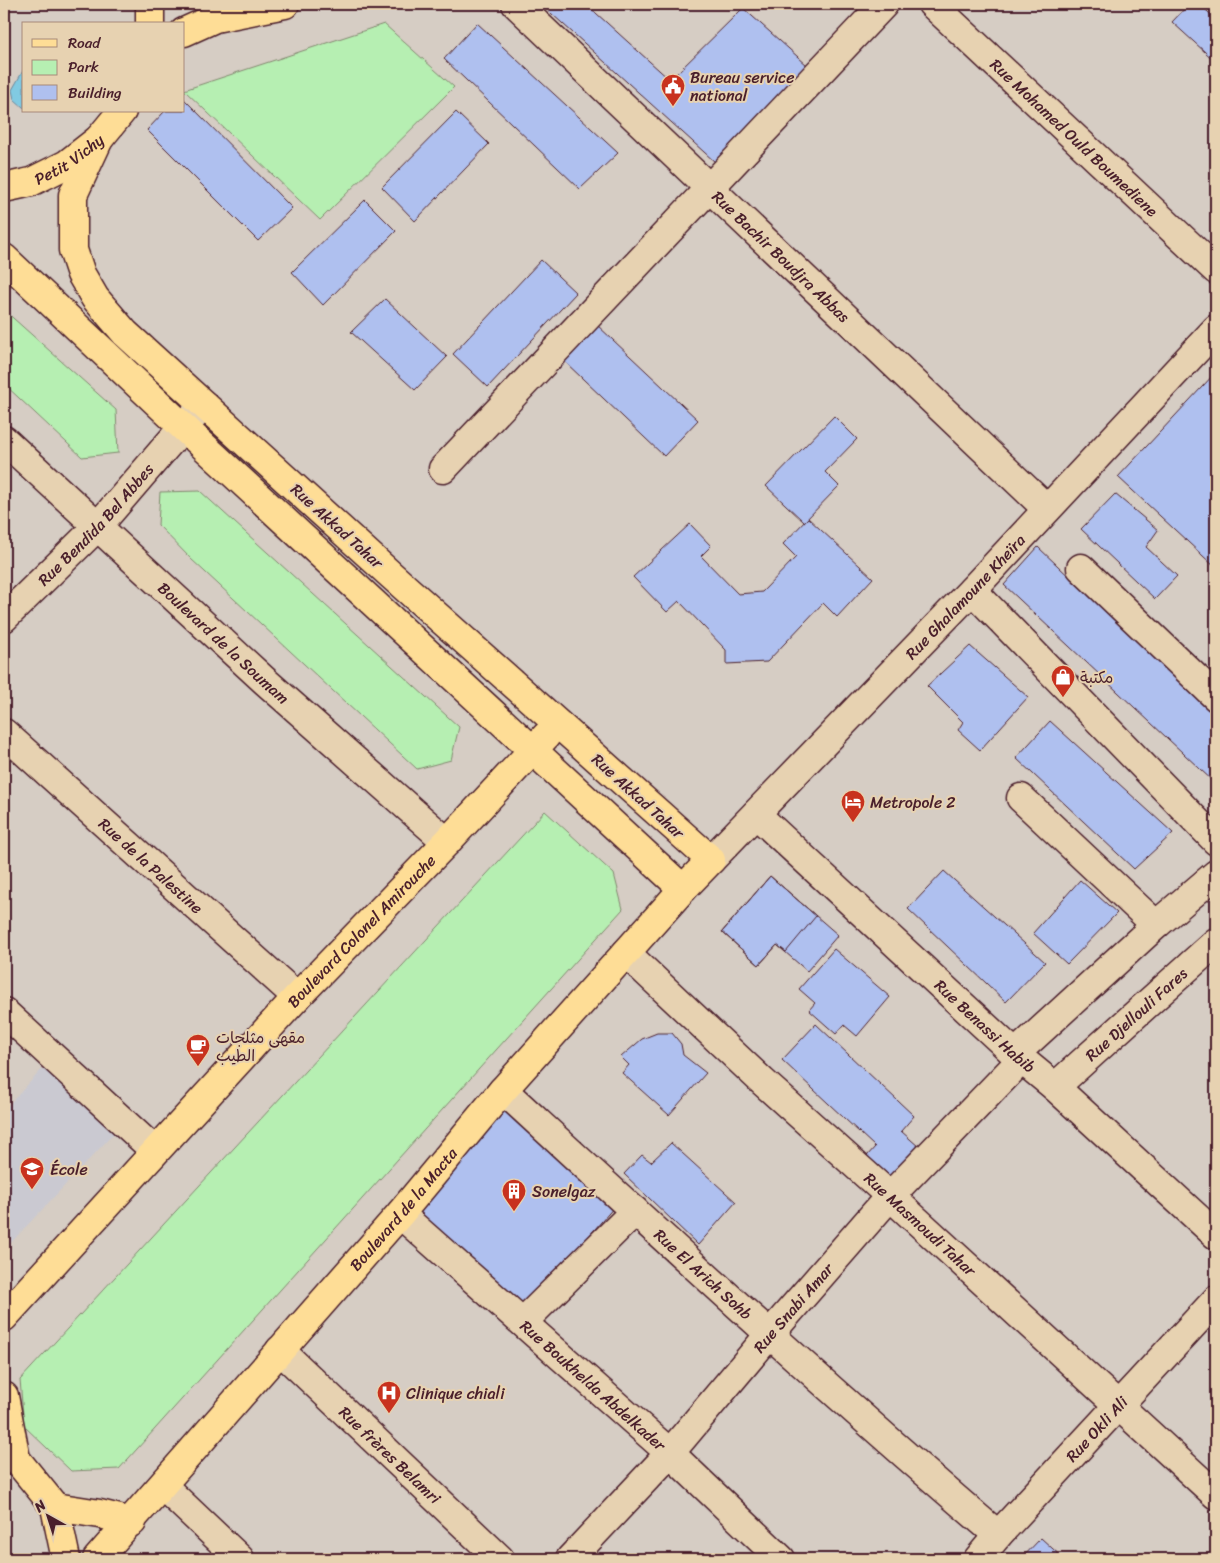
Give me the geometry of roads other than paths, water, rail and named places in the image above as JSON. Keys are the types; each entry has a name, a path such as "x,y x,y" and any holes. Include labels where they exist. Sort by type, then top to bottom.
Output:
{"main road":[{"path":"150,4 150,22"},
{"path":"185,32 215,18 285,4"},
{"name":"Petit Vichy","path":"4,188 31,182 68,164 99,139 121,112"},
{"name":"Rue Akkad Tahar","path":"99,139 73,195 73,250 81,274 95,298 125,333 710,860"},
{"name":"Rue Akkad Tahar","path":"4,258 183,427 683,889"},
{"name":"Boulevard Colonel Amirouche","path":"4,1317 297,997 558,724"},
{"name":"Boulevard de la Macta","path":"97,1559 132,1522 400,1214 503,1090 710,860"},
{"path":"4,1396 10,1459 55,1507 66,1559"},
{"path":"55,1507 100,1514 132,1522"}],"street":[{"name":"Rue Bachir Boudjra Abbas","path":"516,4 711,187 1047,510"},
{"path":"443,469 884,4"},
{"name":"Rue Mohamed Ould Boumediene","path":"932,4 1216,270"},
{"name":"Rue Ghalamoune Kheïra","path":"710,860 972,590 1216,329"},
{"name":"Rue Bendida Bel Abbes","path":"4,618 98,526 204,405"},
{"name":"Boulevard de la Soumam","path":"4,440 265,681 447,842"},
{"path":"1081,568 1216,698"},
{"path":"972,590 1216,841"},
{"name":"Rue de la Palestine","path":"4,733 297,997"},
{"path":"1020,798 1156,925"},
{"name":"Rue Benassi Habib","path":"756,814 1018,1057 1055,1087 1216,1235"},
{"name":"Rue Snabi Amar","path":"570,1559 670,1453 769,1335 890,1196 1018,1057 1156,925 1216,874"},
{"name":"Rue Djellouli Fares","path":"1055,1087 1216,942"},
{"name":"Rue Masmoudi Tahar","path":"626,953 763,1082 1216,1495"},
{"path":"4,1012 155,1151"},
{"name":"Rue El Arich Sohb","path":"503,1090 769,1335 888,1441 998,1535"},
{"path":"522,1322 635,1211"},
{"name":"Rue Boukhelda Abdelkader","path":"400,1214 670,1453 781,1559"},
{"name":"Rue Okli Ali","path":"978,1559 998,1535 1216,1300"},
{"name":"Rue frères Belamri","path":"280,1350 500,1559"},
{"path":"163,1486 240,1559"}],"water":[{"path":"22,72 22,106 14,99 12,90"}],"place":[{"name":"Bureau service national","path":"673,107"},
{"name":"مكتبة","path":"1063,698"},
{"name":"Metropole 2","path":"853,823"},
{"name":"مقهى مثلجات الطيب","path":"198,1067"},
{"name":"École","path":"32,1190"},
{"name":"Sonelgaz","path":"514,1212"},
{"name":"Clinique chiali","path":"389,1414"}]}
